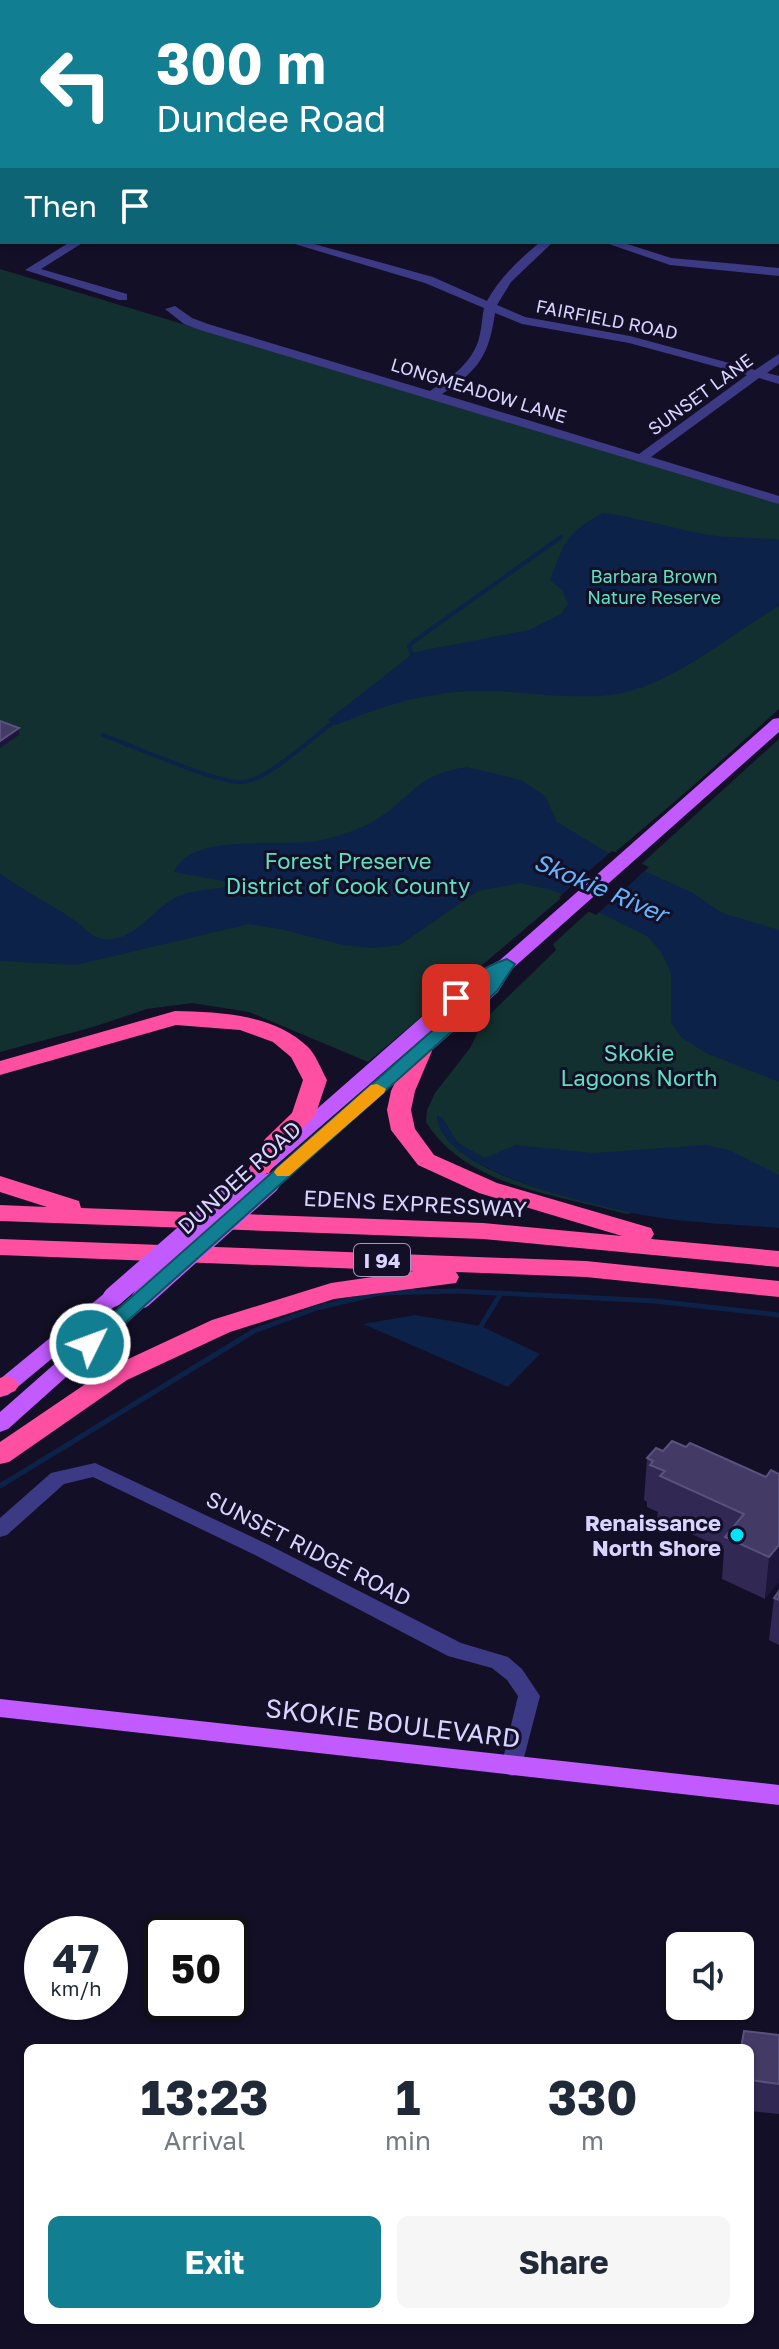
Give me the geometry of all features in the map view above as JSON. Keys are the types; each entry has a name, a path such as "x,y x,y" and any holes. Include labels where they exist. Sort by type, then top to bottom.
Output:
{"highway":[{"path":"0,1068 175,1018 215,1019 245,1024 281,1037 301,1053 315,1080 303,1116 273,1144 259,1178"},
{"path":"421,1051 403,1091 399,1110 403,1130 426,1160 488,1188 690,1248"},
{"path":"0,1184 31,1196 115,1217"},
{"name":"EDENS EXPRESSWAY","path":"0,1213 483,1231 690,1248 779,1259"},
{"name":"I 94","path":"0,1247 586,1269 779,1289"},
{"path":"0,1455 118,1374 221,1326 331,1291 410,1279 586,1269"}],"main road":[{"name":"DUNDEE ROAD","path":"0,1424 142,1298 259,1178 472,983 507,964 779,723"},
{"name":"DUNDEE ROAD","path":"2,1388 259,1178 421,1051 491,988 507,964"},
{"name":"SKOKIE BOULEVARD","path":"0,1708 779,1795"}],"street":[{"path":"75,244 31,270 123,297"},
{"name":"FAIRFIELD ROAD","path":"301,244 429,280 539,325 630,340 779,380"},
{"path":"432,395 457,379 480,354 486,340 490,306 512,274 545,244"},
{"path":"615,244 670,261 779,272"},
{"name":"LONGMEADOW LANE","path":"171,309 194,323 779,500"},
{"name":"SUNSET LANE","path":"641,458 779,358"},
{"name":"SUNSET RIDGE ROAD","path":"0,1530 58,1478 95,1470 262,1550 456,1650 489,1658 513,1669 529,1696 512,1767"}],"green space":[{"path":"0,269 779,503 779,709 368,1062 249,1012 192,1003 147,1009 0,1052"},
{"name":"Skokie Lagoons North","path":"779,739 779,1225 639,1211 565,1191 472,1156 455,1145 437,1118 447,1138 466,1156 492,1170 552,1192 633,1213 516,1185 489,1175 443,1144 426,1122 427,1110 435,1093 470,1048 484,1020 556,950 553,944"}],"water":[{"path":"602,513 709,535 779,539 779,606 670,675 630,691 579,697 469,691 393,704 336,725 328,720 415,652 529,630 561,614 568,604 562,590 550,580 560,555 574,533"},
{"name":"Skokie River","path":"467,767 521,780 545,796 557,822 620,860 693,893 722,913 779,930 779,1082 706,1053 681,1037 671,1022 671,973 661,952 647,936 555,891 521,883 478,891 400,945 374,948 343,945 249,924 76,965 0,961 0,873 92,934 105,939 117,938 136,929 179,896 234,886 174,872 183,859 198,851 238,844 316,841 345,834 381,817 431,777"},
{"path":"437,1116 442,1117 458,1143 485,1158 516,1145 593,1153 706,1145 729,1150 779,1175 779,1228 650,1216 551,1192 488,1168 462,1153 444,1136"},
{"path":"415,1315 481,1326 540,1354 508,1387 363,1324"}],"pier":[{"path":"612,851 649,867 596,915 559,897"}],"building":[{"path":"0,721 19,728 0,741"},
{"path":"672,1441 686,1447 690,1443 766,1477 771,1470 779,1474 779,1545 769,1557 725,1537 744,1514 660,1476 665,1471 650,1465 653,1461 647,1458 656,1448 663,1451"},
{"path":"744,2031 779,2035 779,2084 754,2081 754,2044 742,2044"}],"waterway":[{"path":"412,654 409,646 417,639 561,537"},
{"path":"103,735 195,771 243,782 278,766 335,721"},
{"path":"0,1486 254,1331 317,1308 380,1293 501,1293"},
{"path":"481,1326 501,1293"},
{"path":"501,1293 655,1301 779,1315"}],"slow traffic":[{"path":"283,1172 377,1089"}],"place":[{"name":"Renaissance North Shore","path":"737,1535"}],"route":[{"path":"90,1344 491,988 507,964 472,983 456,998"}],"park label":[{"name":"Barbara Brown Nature Reserve","path":"654,586"},
{"name":"Forest Preserve District of Cook County","path":"348,872"}]}
